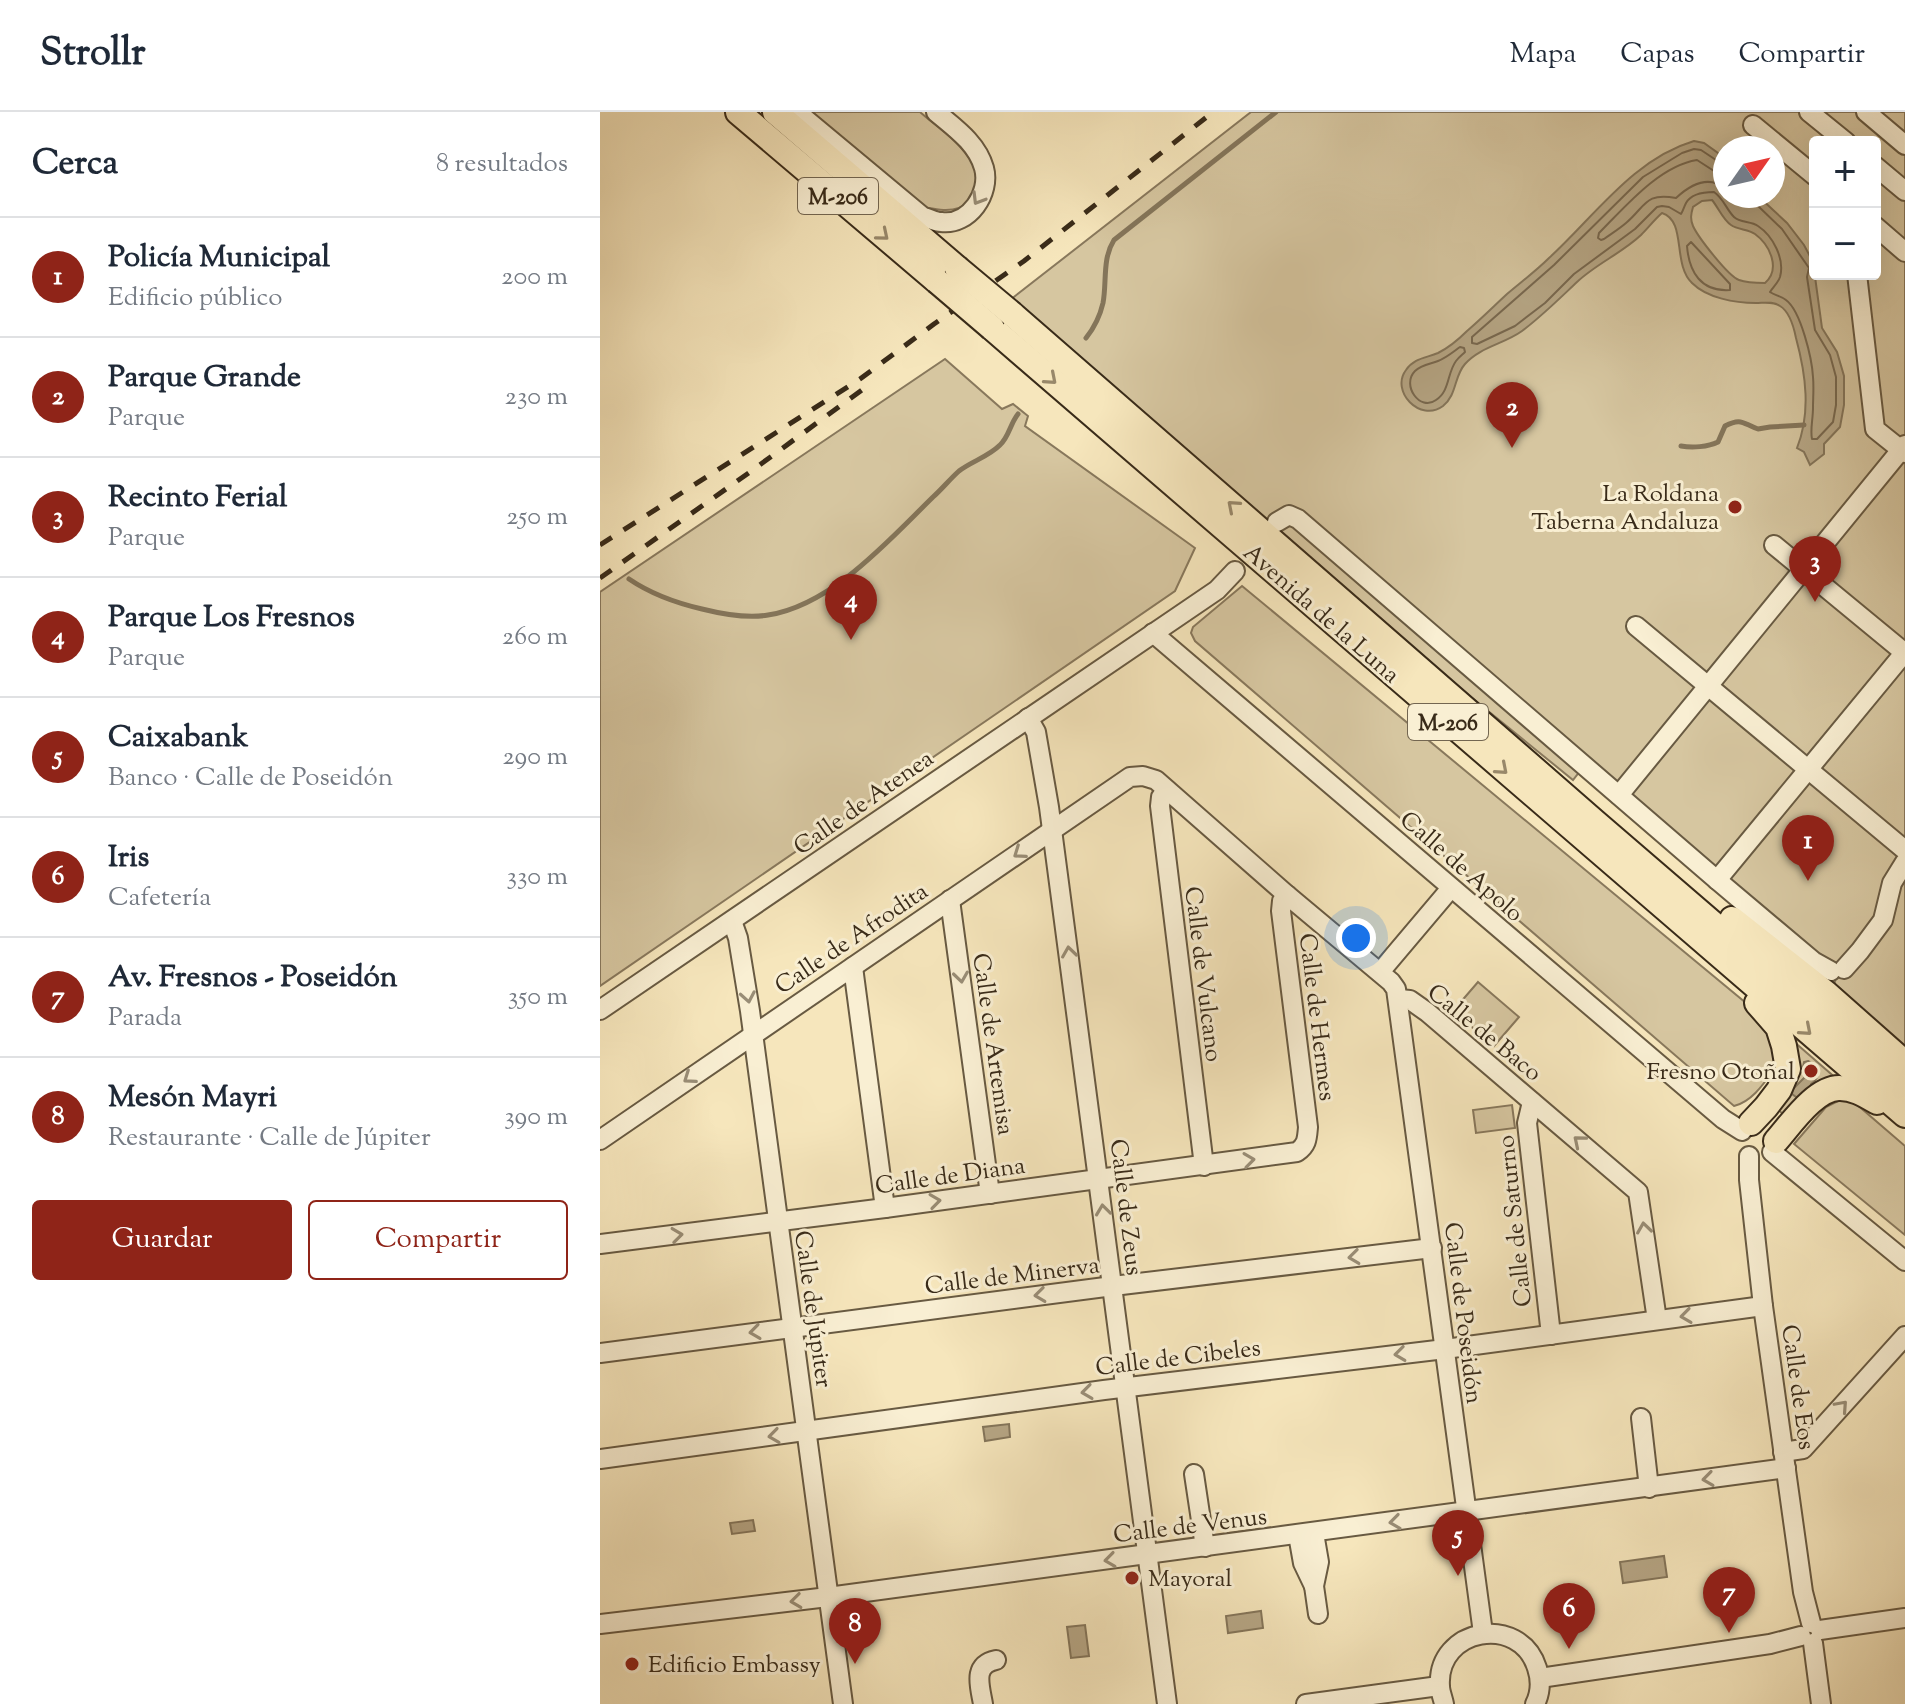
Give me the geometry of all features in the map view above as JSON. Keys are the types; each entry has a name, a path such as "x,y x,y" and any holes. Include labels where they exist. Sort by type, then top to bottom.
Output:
{"main road":[{"name":"Avenida de la Luna","path":"738,112 947,274 1002,321 1588,829 1905,1116"},
{"name":"Avenida de la Luna","path":"775,112 947,274"},
{"name":"Avenida de la Luna","path":"1588,829 1905,1089"},
{"path":"1588,829 1696,891 1834,979 1905,1063"},
{"path":"1588,829 1667,926 1751,996 1778,1027 1788,1069 1779,1090 1747,1127"},
{"path":"1774,1147 1818,1095 1837,1087 1857,1091 1905,1116"}],"street":[{"path":"797,112 923,217 943,223 959,219 973,210 983,196 986,184 984,167 974,147 936,112"},
{"path":"1809,112 1839,136"},
{"path":"1866,112 1905,145"},
{"path":"1753,125 1809,171"},
{"path":"1881,171 1905,191"},
{"path":"1881,231 1905,252"},
{"path":"1619,795 1904,449 1875,429 1858,280"},
{"path":"1277,522 1289,515 1298,519 1834,979 1883,920 1892,883 1905,862"},
{"path":"1717,880 1905,653 1774,545"},
{"name":"Calle de Atenea","path":"600,1010 1217,590 1235,571"},
{"path":"1636,626 1905,850"},
{"name":"Calle de Apolo","path":"1153,633 1723,1119 1747,1127"},
{"name":"Calle de Zeus","path":"1028,718 1036,732 1052,830 1167,1704"},
{"name":"Calle de Baco","path":"1130,777 1143,776 1156,780 1380,972 1396,989 1399,999 1410,1000 1427,1012 1638,1192 1657,1320"},
{"name":"Calle de Afrodita","path":"600,1140 1130,777"},
{"name":"Calle de Vulcano","path":"1167,790 1161,797 1160,806 1204,1166"},
{"path":"1380,972 1451,888"},
{"name":"Calle de Hermes","path":"1287,895 1282,901 1281,911 1308,1127 1305,1147"},
{"name":"Calle de Artemisa","path":"950,900 990,1194"},
{"name":"Calle de Júpiter","path":"732,921 738,938 753,1034 843,1704"},
{"path":"853,967 885,1208"},
{"name":"Calle de Poseidón","path":"1399,999 1483,1633"},
{"name":"Calle de Saturno","path":"1532,1102 1527,1123 1551,1335"},
{"path":"1759,1122 1768,1125 1775,1132 1774,1147 1762,1158 1749,1156 1741,1144 1747,1127 1759,1122"},
{"name":"Calle de Diana","path":"600,1244 1288,1155 1305,1147"},
{"path":"1774,1147 1905,1261"},
{"name":"Calle de Eos","path":"1749,1156 1763,1306 1821,1704"},
{"name":"Calle de Minerva","path":"600,1353 1432,1248"},
{"name":"Calle de Cibeles","path":"600,1459 1763,1306"},
{"name":"Calle de Venus","path":"600,1624 828,1597 1649,1488 1784,1460 1803,1449 1905,1336"},
{"path":"1641,1418 1649,1488"},
{"path":"1194,1474 1205,1547"},
{"path":"1306,1534 1319,1562 1314,1586 1318,1614"},
{"path":"1540,1678 1770,1644 1811,1633 1905,1618"},
{"path":"1306,1704 1442,1695 1442,1667 1450,1652 1464,1639 1483,1633 1504,1635 1521,1643 1534,1659 1540,1678 1539,1696 1535,1704"},
{"path":"983,1704 980,1669 996,1660"}],"shaded area":[{"path":"808,112 920,112 970,159 976,179 970,199 959,208 923,207"},
{"path":"1251,112 1905,112 1905,1063 1827,994 1835,982 1832,979 1584,766 1573,780 1397,637 1010,300"},
{"path":"945,359 1002,409 1013,404 1028,416 1025,426 1195,548 1175,591 600,986 600,592"},
{"path":"1242,586 1746,1003 1771,1038 1778,1064 1754,1095 1734,1106 1195,641 1191,633 1193,627"},
{"path":"1478,982 1519,1017 1494,1046 1453,1011"},
{"path":"1792,1040 1838,1080 1789,1119 1776,1108"},
{"path":"1842,1099 1855,1103 1905,1146 1905,1235 1794,1144 1826,1107"},
{"path":"1512,1105 1515,1128 1476,1133 1473,1110"}],"water":[{"path":"1694,141 1713,149 1713,202 1702,201 1693,207 1691,219 1714,256 1739,280 1765,283 1772,271 1772,257 1760,239 1752,232 1728,223 1717,208 1771,208 1787,223 1809,254 1809,280 1815,280 1822,328 1837,352 1844,376 1840,427 1824,444 1824,454 1810,465 1804,452 1797,448 1804,421 1806,394 1793,325 1786,312 1774,303 1730,301 1698,288 1686,275 1682,265 1674,225 1662,213 1634,241 1584,276 1522,331 1471,358 1461,369 1451,396 1443,406 1434,410 1417,408 1405,395 1402,378 1409,366 1446,349 1457,340 1544,263 1633,175 1652,161"},
{"path":"1808,1061 1817,1069 1818,1075 1810,1090 1799,1099 1792,1094 1793,1089 1806,1076 1803,1067 1804,1062"},
{"path":"1009,1424 1010,1437 985,1441 983,1427"},
{"path":"753,1520 755,1531 732,1534 730,1523"},
{"path":"1664,1556 1667,1577 1623,1583 1620,1562"},
{"path":"1261,1611 1263,1628 1228,1633 1226,1616"},
{"path":"1085,1625 1089,1656 1071,1658 1067,1627"}],"waterway":[{"path":"1086,338 1102,308 1106,263 1114,240 1276,112"},
{"path":"629,579 673,601 726,614 760,616 792,609 814,599 858,569 959,471 1000,445 1018,414"},
{"path":"1681,446 1700,447 1718,442 1725,426 1735,422 1758,429 1804,425"}],"railway":[{"path":"600,545 860,379 1024,261 1213,112"},
{"path":"600,578 866,387"}],"place":[{"name":"Parque Grande","path":"1512,448"},
{"name":"La Roldana Taberna Andaluza","path":"1735,507"},
{"name":"Recinto Ferial","path":"1815,602"},
{"name":"Parque Los Fresnos","path":"851,640"},
{"name":"Policía Municipal","path":"1808,881"},
{"name":"Fresno Otoñal","path":"1811,1071"},
{"name":"Caixabank","path":"1458,1576"},
{"name":"Mayoral","path":"1132,1578"},
{"name":"Av. Fresnos - Poseidón","path":"1729,1633"},
{"name":"Iris","path":"1569,1649"},
{"name":"Edificio Embassy","path":"632,1664"},
{"name":"Mesón Mayri","path":"855,1664"}]}
